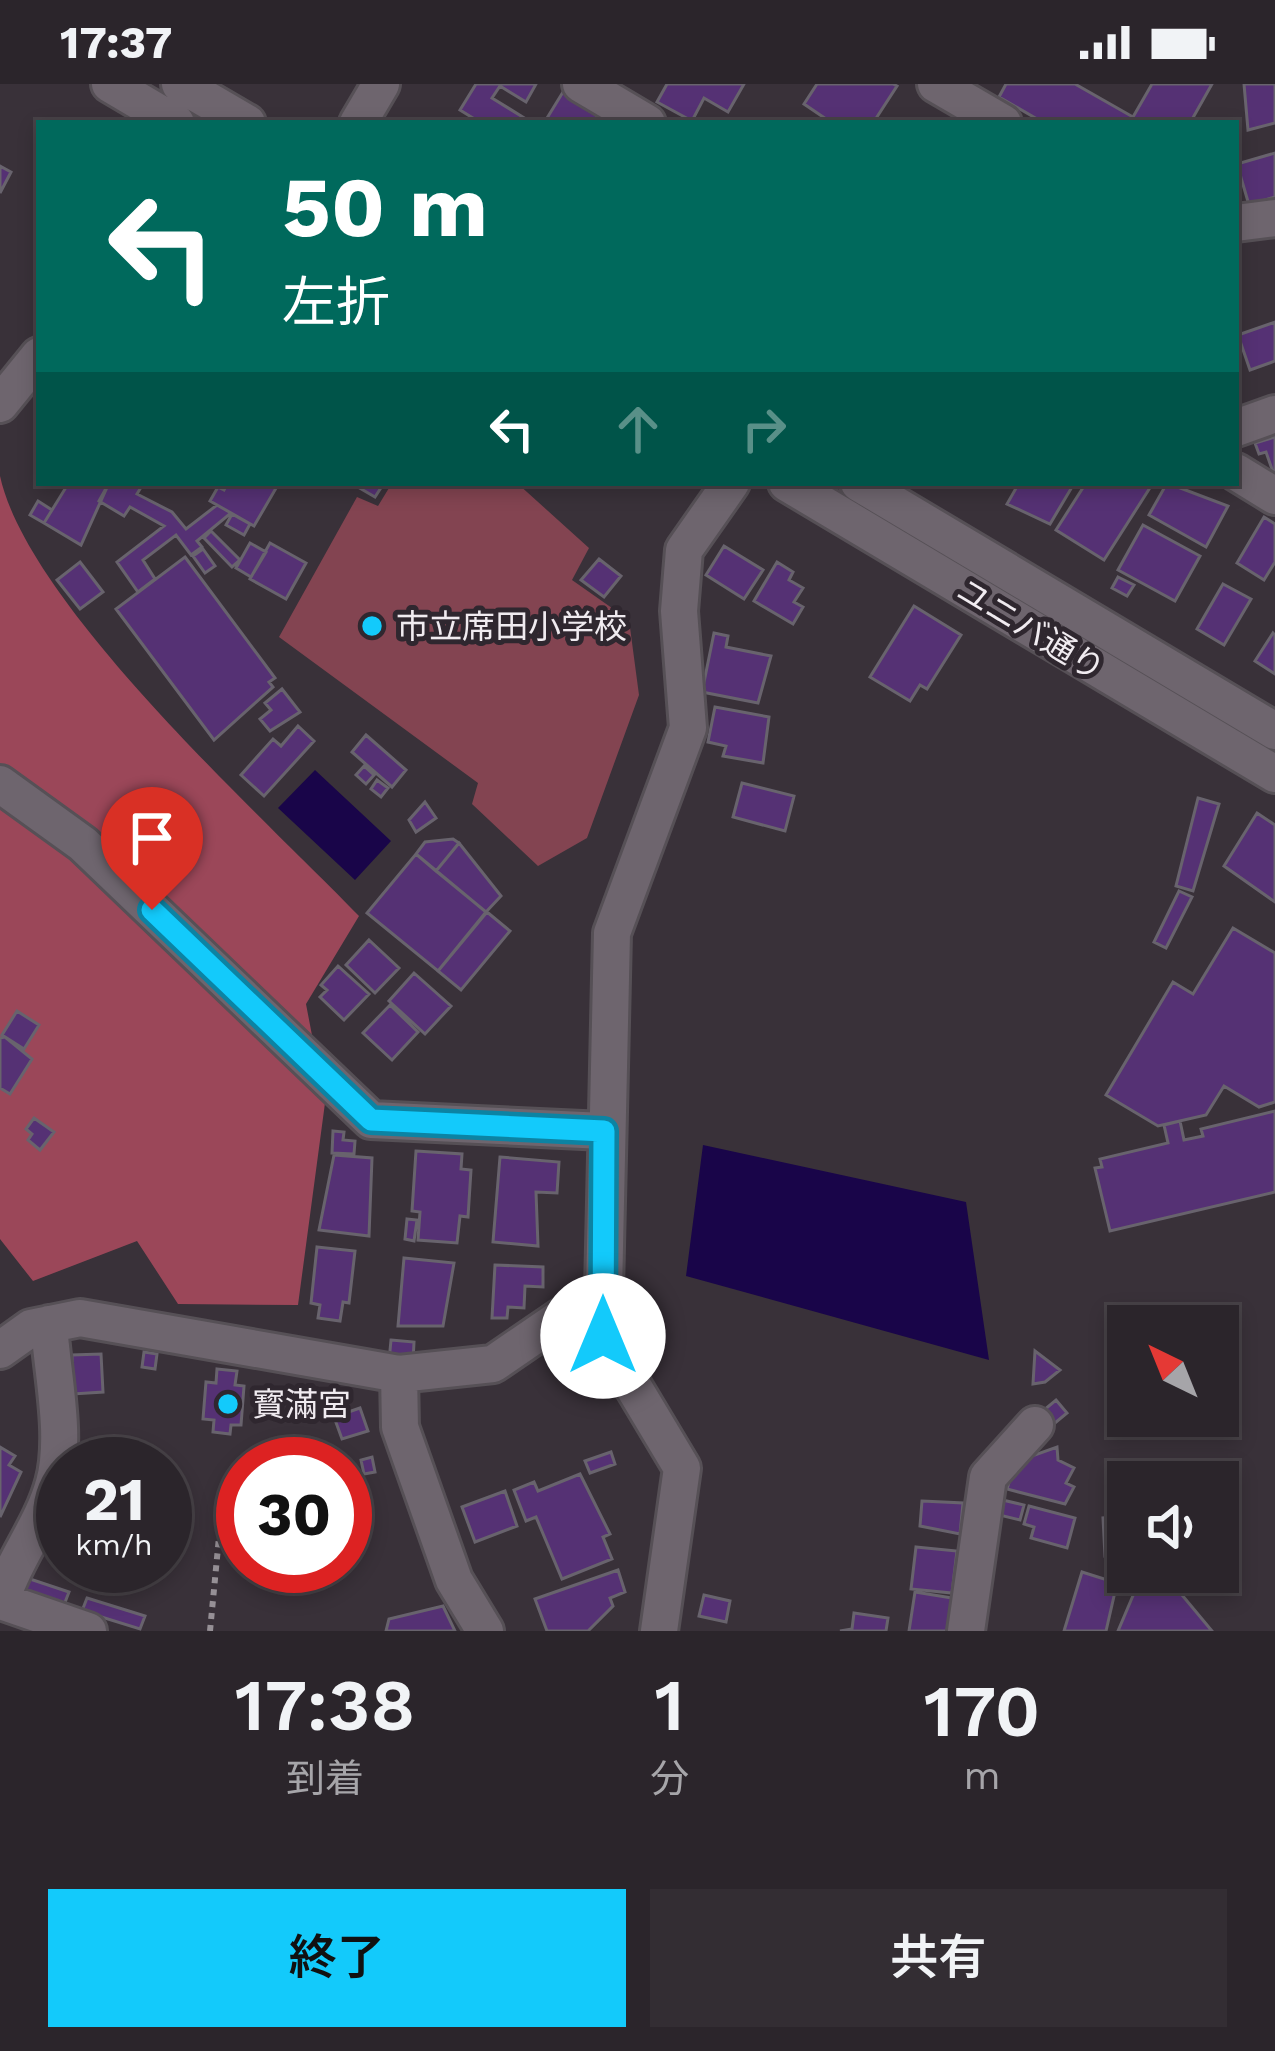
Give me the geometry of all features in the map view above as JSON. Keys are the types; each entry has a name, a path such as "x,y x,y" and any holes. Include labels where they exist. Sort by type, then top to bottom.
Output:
{"street":[{"path":"110,84 171,120"},
{"path":"180,84 242,120"},
{"path":"360,120 381,84"},
{"path":"580,84 642,120"},
{"path":"951,97 997,120"},
{"path":"1239,223 1275,218"},
{"path":"0,404 36,360"},
{"path":"1239,427 1275,414"},
{"path":"1239,474 1275,496"},
{"path":"659,1631 682,1468 603,1336 612,933 688,728 679,611 684,550 729,486"},
{"name":"ユニバ通り","path":"792,486 1275,774"},
{"name":"ユニバ通り","path":"864,486 1275,731"},
{"path":"0,784 83,844 371,1120 604,1131"},
{"path":"0,1350 31,1328 80,1318 399,1374 493,1364 604,1288"},
{"path":"49,1324 56,1479 37,1533 13,1561 0,1601 88,1631"},
{"path":"399,1374 400,1427 454,1580 485,1631"},
{"path":"966,1631 988,1477 1035,1426"}],"path":[{"path":"209,1631 216,1563"}],"shaded area":[{"path":"0,476 19,528 100,646 210,767 359,916 306,1004 325,1103 298,1305 178,1304 137,1241 33,1281 0,1239"},
{"path":"390,486 520,486 589,548 572,580 629,620 639,695 587,838 538,866 472,804 478,783 279,637 357,497 378,506"},
{"path":"315,770 391,841 355,880 278,808"},
{"path":"703,1145 966,1202 989,1360 686,1276"}],"building":[{"path":"476,84 536,84 526,102 500,86 492,98 526,120 476,120 460,110"},
{"path":"667,84 744,84 728,112 704,98 693,120 657,102"},
{"path":"817,84 897,86 875,120 828,120 804,104"},
{"path":"1006,84 1075,84 1133,117 1152,84 1212,84 1192,120 1039,120 999,97"},
{"path":"1244,84 1275,84 1275,123 1248,130"},
{"path":"563,92 599,113 595,120 546,120"},
{"path":"1275,153 1275,197 1249,205 1239,163"},
{"path":"0,166 11,172 0,193"},
{"path":"1275,322 1275,361 1250,370 1239,335"},
{"path":"1275,437 1274,475 1266,452 1259,454 1255,443"},
{"path":"62,486 108,486 81,545 44,523"},
{"path":"107,486 142,486 137,494 172,512 186,529 217,505 231,513 197,541 202,547 191,555 176,535 143,560 155,579 138,592 117,562 164,526 130,507 124,516 99,501"},
{"path":"226,486 277,486 254,526 210,501 218,487 224,490"},
{"path":"356,486 382,486 375,497"},
{"path":"1017,486 1072,487 1050,524 1007,504"},
{"path":"1084,486 1151,486 1104,560 1056,530"},
{"path":"1165,486 1228,506 1206,547 1149,515"},
{"path":"38,501 52,510 44,523 30,515"},
{"path":"232,514 250,524 244,535 226,525"},
{"path":"1264,517 1275,524 1275,562 1264,580 1237,563"},
{"path":"1143,525 1200,556 1175,601 1118,570"},
{"path":"211,531 240,560 232,567 204,538"},
{"path":"250,543 266,552 251,577 236,568"},
{"path":"270,543 306,563 286,599 250,579"},
{"path":"724,546 763,570 744,599 706,575"},
{"path":"203,549 215,566 205,573 193,556"},
{"path":"185,557 275,678 269,682 273,687 214,740 116,609"},
{"path":"599,559 621,576 604,597 581,580"},
{"path":"80,562 103,592 80,609 57,580"},
{"path":"777,562 793,572 789,580 803,588 794,602 803,607 793,624 754,601"},
{"path":"1118,577 1134,585 1127,596 1112,588"},
{"path":"1223,584 1251,599 1224,645 1197,629"},
{"path":"914,606 961,635 927,689 920,685 910,701 870,677"},
{"path":"714,633 728,636 726,647 771,656 758,703 702,692"},
{"path":"1275,635 1275,674 1255,661"},
{"path":"282,689 300,712 270,731 260,719 271,710 265,703"},
{"path":"715,707 769,717 763,763 723,756 726,746 708,742"},
{"path":"298,726 314,741 264,796 241,775 273,739 281,746"},
{"path":"366,735 406,770 392,787 352,752"},
{"path":"364,766 374,775 366,784 356,775"},
{"path":"377,780 388,788 381,797 371,789"},
{"path":"742,783 794,796 785,831 733,817"},
{"path":"1198,798 1219,804 1193,891 1176,886"},
{"path":"425,802 436,818 416,832 409,820"},
{"path":"1257,813 1275,825 1275,902 1224,866"},
{"path":"453,839 459,843 436,871 416,854 425,842"},
{"path":"459,843 501,896 486,912 436,871"},
{"path":"416,854 486,912 438,971 367,913"},
{"path":"1179,891 1192,897 1166,948 1154,942"},
{"path":"487,912 510,931 461,990 438,971"},
{"path":"1233,928 1275,953 1275,1102 1259,1107 1224,1086 1206,1115 1158,1126 1106,1095 1173,982 1193,994"},
{"path":"369,940 399,968 375,993 346,965"},
{"path":"338,966 369,994 344,1020 320,997 327,990 321,985"},
{"path":"414,973 451,1006 425,1034 389,1001"},
{"path":"390,1005 418,1032 392,1060 363,1033"},
{"path":"17,1011 39,1025 24,1049 2,1035"},
{"path":"0,1038 32,1059 10,1094 0,1088"},
{"path":"1275,1111 1275,1192 1110,1231 1095,1168 1102,1167 1100,1159 1168,1143 1164,1125 1180,1121 1184,1140 1203,1136 1201,1129"},
{"path":"34,1118 54,1132 40,1150 28,1140 32,1134 26,1129"},
{"path":"333,1131 344,1132 343,1140 355,1141 354,1154 332,1153"},
{"path":"416,1151 462,1154 461,1169 471,1170 468,1217 460,1216 457,1243 418,1240 420,1212 412,1211"},
{"path":"334,1155 372,1158 369,1236 319,1230"},
{"path":"500,1157 559,1162 557,1193 536,1192 538,1246 493,1242"},
{"path":"407,1219 417,1220 414,1241 405,1239"},
{"path":"317,1247 355,1251 349,1303 343,1302 340,1321 318,1318 320,1305 311,1303"},
{"path":"404,1258 454,1263 443,1326 398,1326"},
{"path":"495,1265 543,1267 543,1287 525,1286 524,1308 508,1307 507,1318 492,1318"},
{"path":"391,1340 414,1342 413,1362 389,1361"},
{"path":"1035,1351 1060,1370 1045,1382 1033,1384"},
{"path":"144,1352 157,1354 155,1369 142,1367"},
{"path":"101,1354 103,1392 73,1394 72,1355"},
{"path":"217,1369 237,1371 235,1385 244,1386 241,1425 231,1425 230,1434 213,1432 214,1420 203,1419 206,1382 216,1383"},
{"path":"1056,1400 1067,1413 1049,1428 1038,1415"},
{"path":"360,1408 368,1431 341,1437 334,1417"},
{"path":"0,1447 15,1456 9,1465 21,1472 0,1517"},
{"path":"1057,1447 1058,1460 1074,1468 1066,1483 1074,1487 1065,1504 1007,1489 1015,1462"},
{"path":"611,1452 615,1464 590,1473 585,1461"},
{"path":"580,1474 610,1534 603,1537 612,1559 562,1579 536,1517 526,1521 514,1490 534,1482 538,1491"},
{"path":"505,1491 517,1526 475,1542 462,1507"},
{"path":"994,1498 1024,1505 1020,1520 991,1513"},
{"path":"922,1501 963,1503 960,1534 920,1526"},
{"path":"1029,1506 1075,1518 1067,1548 1031,1538 1034,1527 1024,1524"},
{"path":"1103,1518 1107,1518 1105,1556"},
{"path":"916,1547 957,1551 952,1593 911,1589"},
{"path":"618,1570 625,1592 610,1598 613,1606 588,1631 547,1631 535,1599"},
{"path":"1082,1572 1107,1580 1107,1593 1115,1593 1106,1631 1064,1631"},
{"path":"27,1578 36,1581 36,1593 69,1593 62,1610 21,1596"},
{"path":"915,1592 952,1598 949,1617 959,1618 957,1631 909,1631"},
{"path":"1134,1593 1180,1593 1212,1631 1118,1631"},
{"path":"704,1595 730,1601 726,1622 699,1616"},
{"path":"87,1598 145,1616 140,1629 82,1611"},
{"path":"443,1606 455,1631 386,1631 389,1619"},
{"path":"854,1613 888,1618 886,1631 840,1631 852,1629"}],"place":[{"name":"市立席田小学校","path":"372,626"},
{"name":"寳滿宮","path":"228,1404"}],"route":[{"path":"152,910 371,1120 604,1131 603,1336"}]}
